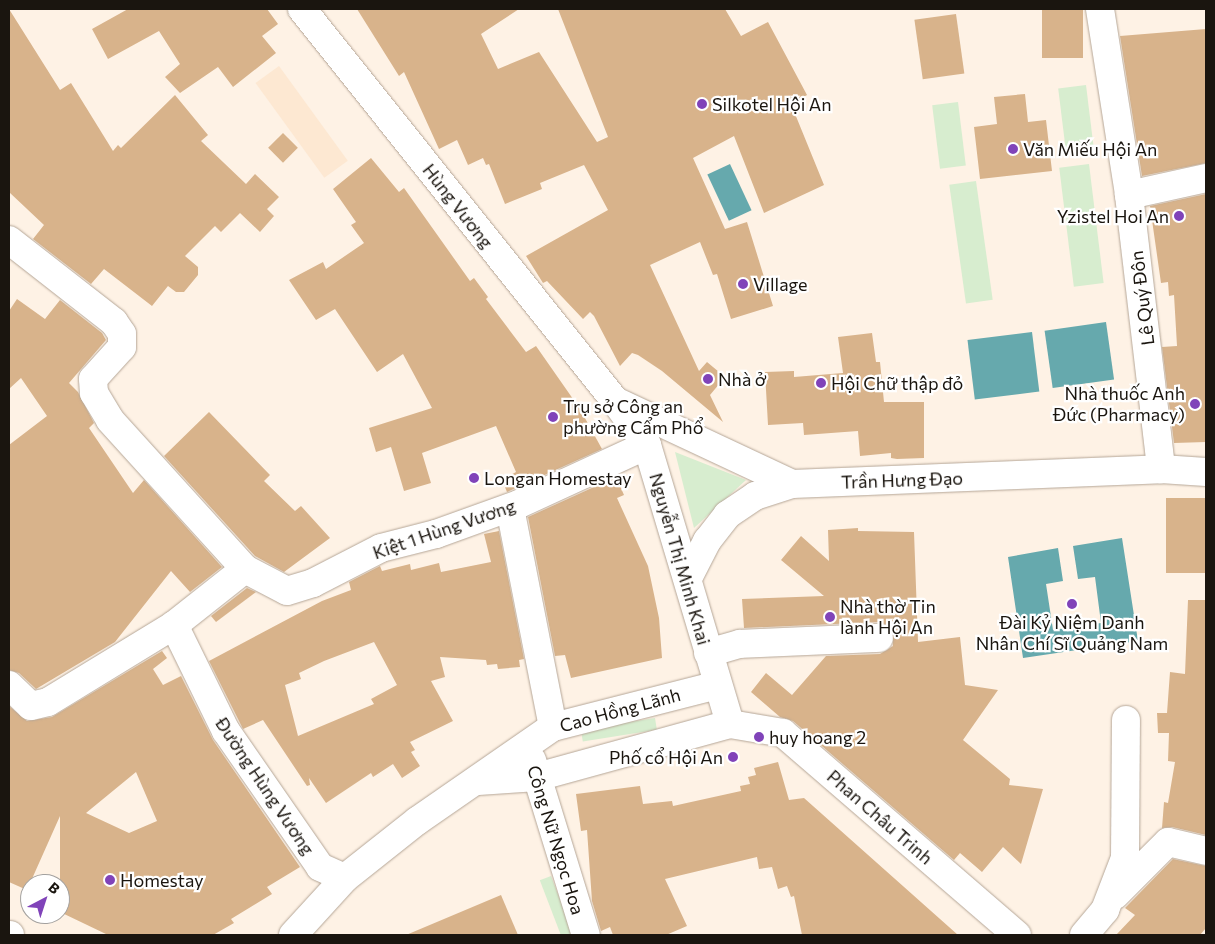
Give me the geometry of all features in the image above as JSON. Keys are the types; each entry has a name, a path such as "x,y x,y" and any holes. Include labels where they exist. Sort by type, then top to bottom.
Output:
{"street":[{"name":"Hùng Vương","path":"302,9 615,401"},
{"name":"Lê Quý Đôn","path":"1100,9 1129,195 1161,469"},
{"path":"1129,195 1206,178"},
{"name":"Kiệt 1 Hùng Vương","path":"9,240 114,322 122,334 122,347 93,379 94,393 110,420 245,569 287,591 313,582 381,548 436,534 510,508 646,445"},
{"name":"Nguyễn Thị Minh Khai","path":"615,401 646,445 688,578 708,653 730,724"},
{"name":"Trần Hưng Đạo","path":"615,401 792,484 1161,469 1206,472"},
{"path":"688,578 707,541 727,516 755,496 792,484"},
{"path":"510,508 553,727"},
{"path":"9,685 31,706 48,702 174,625 245,569"},
{"name":"Đường Hùng Vương","path":"174,625 226,731 320,867 345,878"},
{"path":"708,653 740,644 879,638"},
{"name":"Cao Hồng Lãnh","path":"293,935 345,878 416,821 478,781 553,727 718,684"},
{"path":"1108,901 1125,858 1126,720"},
{"name":"Cao Hồng Lãnh","path":"478,781 537,777 730,724"},
{"name":"Phan Châu Trinh","path":"730,724 783,733 1017,935"},
{"name":"Công Nữ Ngọc Hoa","path":"527,744 586,935"},
{"path":"1084,935 1108,901 1168,842 1206,851"}],"shaded area":[{"path":"279,66 348,161 324,178 256,83"}],"green space":[{"path":"1086,85 1094,149 1066,152 1058,88"},
{"path":"958,102 966,166 940,169 932,105"},
{"path":"1089,164 1104,283 1074,287 1059,168"},
{"path":"976,181 993,300 966,304 949,185"},
{"path":"675,452 746,480 694,528"},
{"path":"655,718 657,730 583,742 581,730"},
{"path":"551,876 574,935 561,935 540,880"}],"water":[{"path":"730,164 752,210 729,221 707,175"},
{"path":"1106,322 1114,379 1053,388 1045,331"},
{"path":"1032,332 1039,392 975,399 967,340"},
{"path":"1122,538 1138,641 1023,658 1008,557 1058,548 1063,581 1046,584 1053,630 1101,623 1095,577 1078,579 1073,546"}],"building":[{"path":"9,9 60,90 71,83 113,151 118,145 121,148 175,95 208,135 201,141 246,184 255,174 279,197 267,209 274,216 260,232 240,213 221,232 215,226 185,256 198,267 198,275 184,292 176,292 168,286 152,306 104,269 91,284 33,239 44,225 9,192"},
{"path":"128,9 267,9 278,24 262,36 276,53 233,87 218,67 180,93 165,77 180,64 159,31 108,59 92,29"},
{"path":"357,9 519,9 481,34 498,69 539,52 597,142 608,137 558,9 725,9 741,36 768,22 807,95 791,104 824,185 764,213 734,136 693,158 725,229 747,222 773,306 731,319 717,274 713,275 700,242 650,265 699,371 707,362 725,377 710,395 723,422 662,371 638,355 632,353 620,366 594,316 590,312 583,319 547,281 543,283 526,256 608,210 584,165 540,183 542,189 505,204 489,164 486,165 483,158 468,165 457,140 439,149 404,72 399,76"},
{"path":"1042,9 1083,9 1083,58 1042,58"},
{"path":"956,14 964,73 923,79 914,20"},
{"path":"1206,29 1206,163 1142,176 1120,36"},
{"name":"Văn Miếu Hội An","path":"1025,94 1028,122 1046,120 1052,171 980,179 974,127 997,124 994,97"},
{"path":"283,133 298,148 283,163 268,148"},
{"path":"371,158 399,192 404,188 470,281 474,278 488,297 486,299 526,352 536,346 580,409 602,449 507,492 502,480 516,472 496,426 422,453 431,483 404,491 391,447 376,452 369,428 432,408 403,354 377,372 335,309 316,320 289,280 323,262 326,269 364,243 351,225 356,222 333,189"},
{"path":"1206,194 1206,442 1174,443 1162,347 1177,346 1174,295 1169,296 1168,282 1161,283 1150,206"},
{"path":"17,299 45,319 60,300 102,333 106,340 69,383 78,392 94,423 89,428 133,493 144,480 222,567 190,592 171,571 115,642 36,689 19,673 9,670 9,445 47,416 21,378 9,389 9,311"},
{"path":"872,333 876,362 880,362 884,402 924,402 924,458 897,459 891,458 891,453 860,456 858,431 804,435 803,423 768,425 765,372 794,371 794,377 843,373 838,337"},
{"path":"209,412 270,475 264,481 295,511 301,506 330,538 284,572 255,556 164,456"},
{"path":"616,477 624,495 617,498 648,566 659,618 662,658 571,678 565,655 555,656 528,517"},
{"path":"1166,498 1206,498 1206,573 1166,573"},
{"path":"858,528 858,531 914,532 918,642 960,637 965,685 998,690 963,740 1010,779 1009,785 1043,789 1021,864 1003,847 982,872 960,853 954,860 793,721 780,717 751,692 766,673 792,695 826,656 880,654 893,646 892,630 879,622 744,628 742,599 824,596 781,560 801,536 829,561 828,530"},
{"path":"499,531 524,659 519,660 520,667 498,669 497,664 487,665 486,660 440,657 445,677 431,681 453,721 410,742 415,750 411,752 420,766 402,778 393,764 373,777 371,773 326,803 309,778 310,785 307,786 263,720 243,729 209,661 322,601 351,590 349,582 380,566 382,571 410,564 411,570 439,563 441,572 491,562 484,534","holes":["374,642 397,685 371,699 374,704 298,736 285,685 301,679 299,673 324,661"]},
{"path":"247,588 256,592 216,622 211,616"},
{"path":"1188,600 1206,600 1206,835 1172,827 1162,828 1164,802 1168,803 1175,762 1168,761 1169,733 1158,733 1157,713 1167,713 1170,672 1185,674"},
{"path":"162,651 167,658 153,669 163,685 181,676 213,740 300,867 267,887 272,894 231,919 234,923 213,935 108,935 70,917 70,874 60,874 60,816 34,874 20,874 20,887 9,882 9,706 27,721 52,717","holes":["136,772 157,821 129,833 86,813"]},
{"path":"778,762 789,800 804,798 958,935 802,935 794,896 791,897 787,886 778,889 772,867 759,869 757,857 665,879 687,926 666,935 613,935 610,927 601,931 592,901 587,830 581,831 576,794 640,786 643,804 672,801 673,806 741,791 740,786 750,784 748,777 756,775 754,768"},
{"path":"1173,859 1206,866 1206,928 1200,935 1116,935 1135,915 1125,908"},
{"path":"501,895 518,935 406,935"}],"place":[{"name":"Silkotel Hội An","path":"702,104"},
{"name":"Văn Miếu Hội An","path":"1013,149"},
{"name":"Yzistel Hoi An","path":"1179,216"},
{"name":"Village","path":"743,284"},
{"name":"Nhà ở","path":"708,379"},
{"name":"Hội Chữ thập đỏ","path":"821,383"},
{"name":"Nhà thuốc Anh Đức (Pharmacy)","path":"1195,404"},
{"name":"Trụ sở Công an phường Cẩm Phổ","path":"553,417"},
{"name":"Longan Homestay","path":"474,478"},
{"name":"Đài Kỷ Niệm Danh Nhân Chí Sĩ Quảng Nam","path":"1072,604"},
{"name":"Nhà thờ Tin lành Hội An","path":"830,617"},
{"name":"huy hoang 2","path":"759,737"},
{"name":"Phố cổ Hội An","path":"733,757"},
{"name":"Homestay","path":"110,880"}]}
